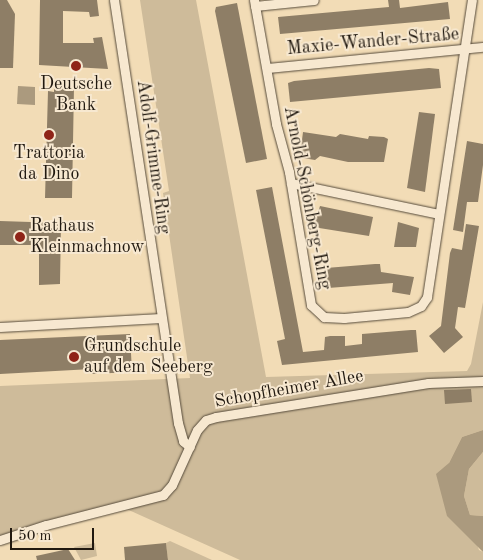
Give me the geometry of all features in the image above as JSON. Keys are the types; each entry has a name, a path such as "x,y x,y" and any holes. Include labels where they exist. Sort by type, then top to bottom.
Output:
{"street":[{"name":"Adolf-Grimme-Ring","path":"114,0 161,318 181,435 190,447"},
{"path":"254,3 314,0"},
{"name":"Arnold-Schönberg-Ring","path":"254,3 276,124 292,183 296,224 312,305 324,318 389,315 421,306 426,297 472,0"},
{"name":"Maxie-Wander-Straße","path":"266,68 483,47"},
{"path":"292,183 439,214"},
{"path":"0,327 161,318"},
{"name":"Schopfheimer Allee","path":"0,540 46,525 163,495 172,485 201,426 216,417 428,383 483,381"}],"shaded area":[{"path":"140,0 196,0 266,377 467,371 471,364 483,302 483,430 462,437 449,463 479,550 483,552 483,560 240,560 122,507 0,540 0,386 190,378 163,193 169,191"},
{"path":"18,86 35,87 35,105 17,104"},
{"path":"483,430 483,452 469,469 464,496 470,515 483,516 483,552 447,516 436,474 449,463 462,437"},
{"path":"483,452 483,516 470,515 464,496 469,469"},
{"path":"170,541 212,560 168,560 166,543"},
{"path":"95,543 97,556 81,560 74,547"}],"building":[{"path":"0,0 7,0 15,14 13,68 0,68"},
{"path":"40,0 97,0 99,16 90,17 89,12 63,11 63,43 94,43 93,38 102,37 108,69 39,65"},
{"path":"388,0 399,0 400,8 448,2 450,19 280,34 278,17 389,7"},
{"path":"237,3 267,159 246,163 215,11 216,7"},
{"path":"429,68 439,69 441,88 290,102 288,83 294,81"},
{"path":"54,87 74,87 72,198 45,198 48,91 54,92"},
{"path":"419,112 435,114 425,192 407,188"},
{"path":"303,132 336,137 340,134 368,139 369,136 384,137 388,139 384,162 348,162 320,156 315,160 303,158 300,156"},
{"path":"467,141 483,144 483,165 478,202 467,202 463,232 453,230"},
{"path":"272,187 303,352 324,350 325,337 330,336 345,336 345,346 362,344 362,334 416,330 418,352 282,365 277,341 285,339 256,190"},
{"path":"320,206 373,217 369,236 313,227"},
{"path":"0,221 61,223 60,284 39,285 39,245 0,245"},
{"path":"398,222 419,228 416,247 394,247"},
{"path":"466,224 479,226 465,308 458,307 455,328 463,337 444,353 429,336 441,326 450,253 452,248 462,250"},
{"path":"380,264 381,272 414,277 410,295 392,292 393,283 328,288 326,268"},
{"path":"130,334 132,372 92,374 92,369 0,374 0,340"},
{"path":"471,389 472,402 445,404 444,390"},
{"path":"166,543 168,560 125,560 124,547"},
{"path":"68,549 75,560 37,560 36,556"}],"place":[{"name":"Deutsche Bank","path":"76,66"},
{"name":"Trattoria da Dino","path":"49,135"},
{"name":"Rathaus Kleinmachnow","path":"20,237"},
{"name":"Grundschule auf dem Seeberg","path":"74,357"}]}
